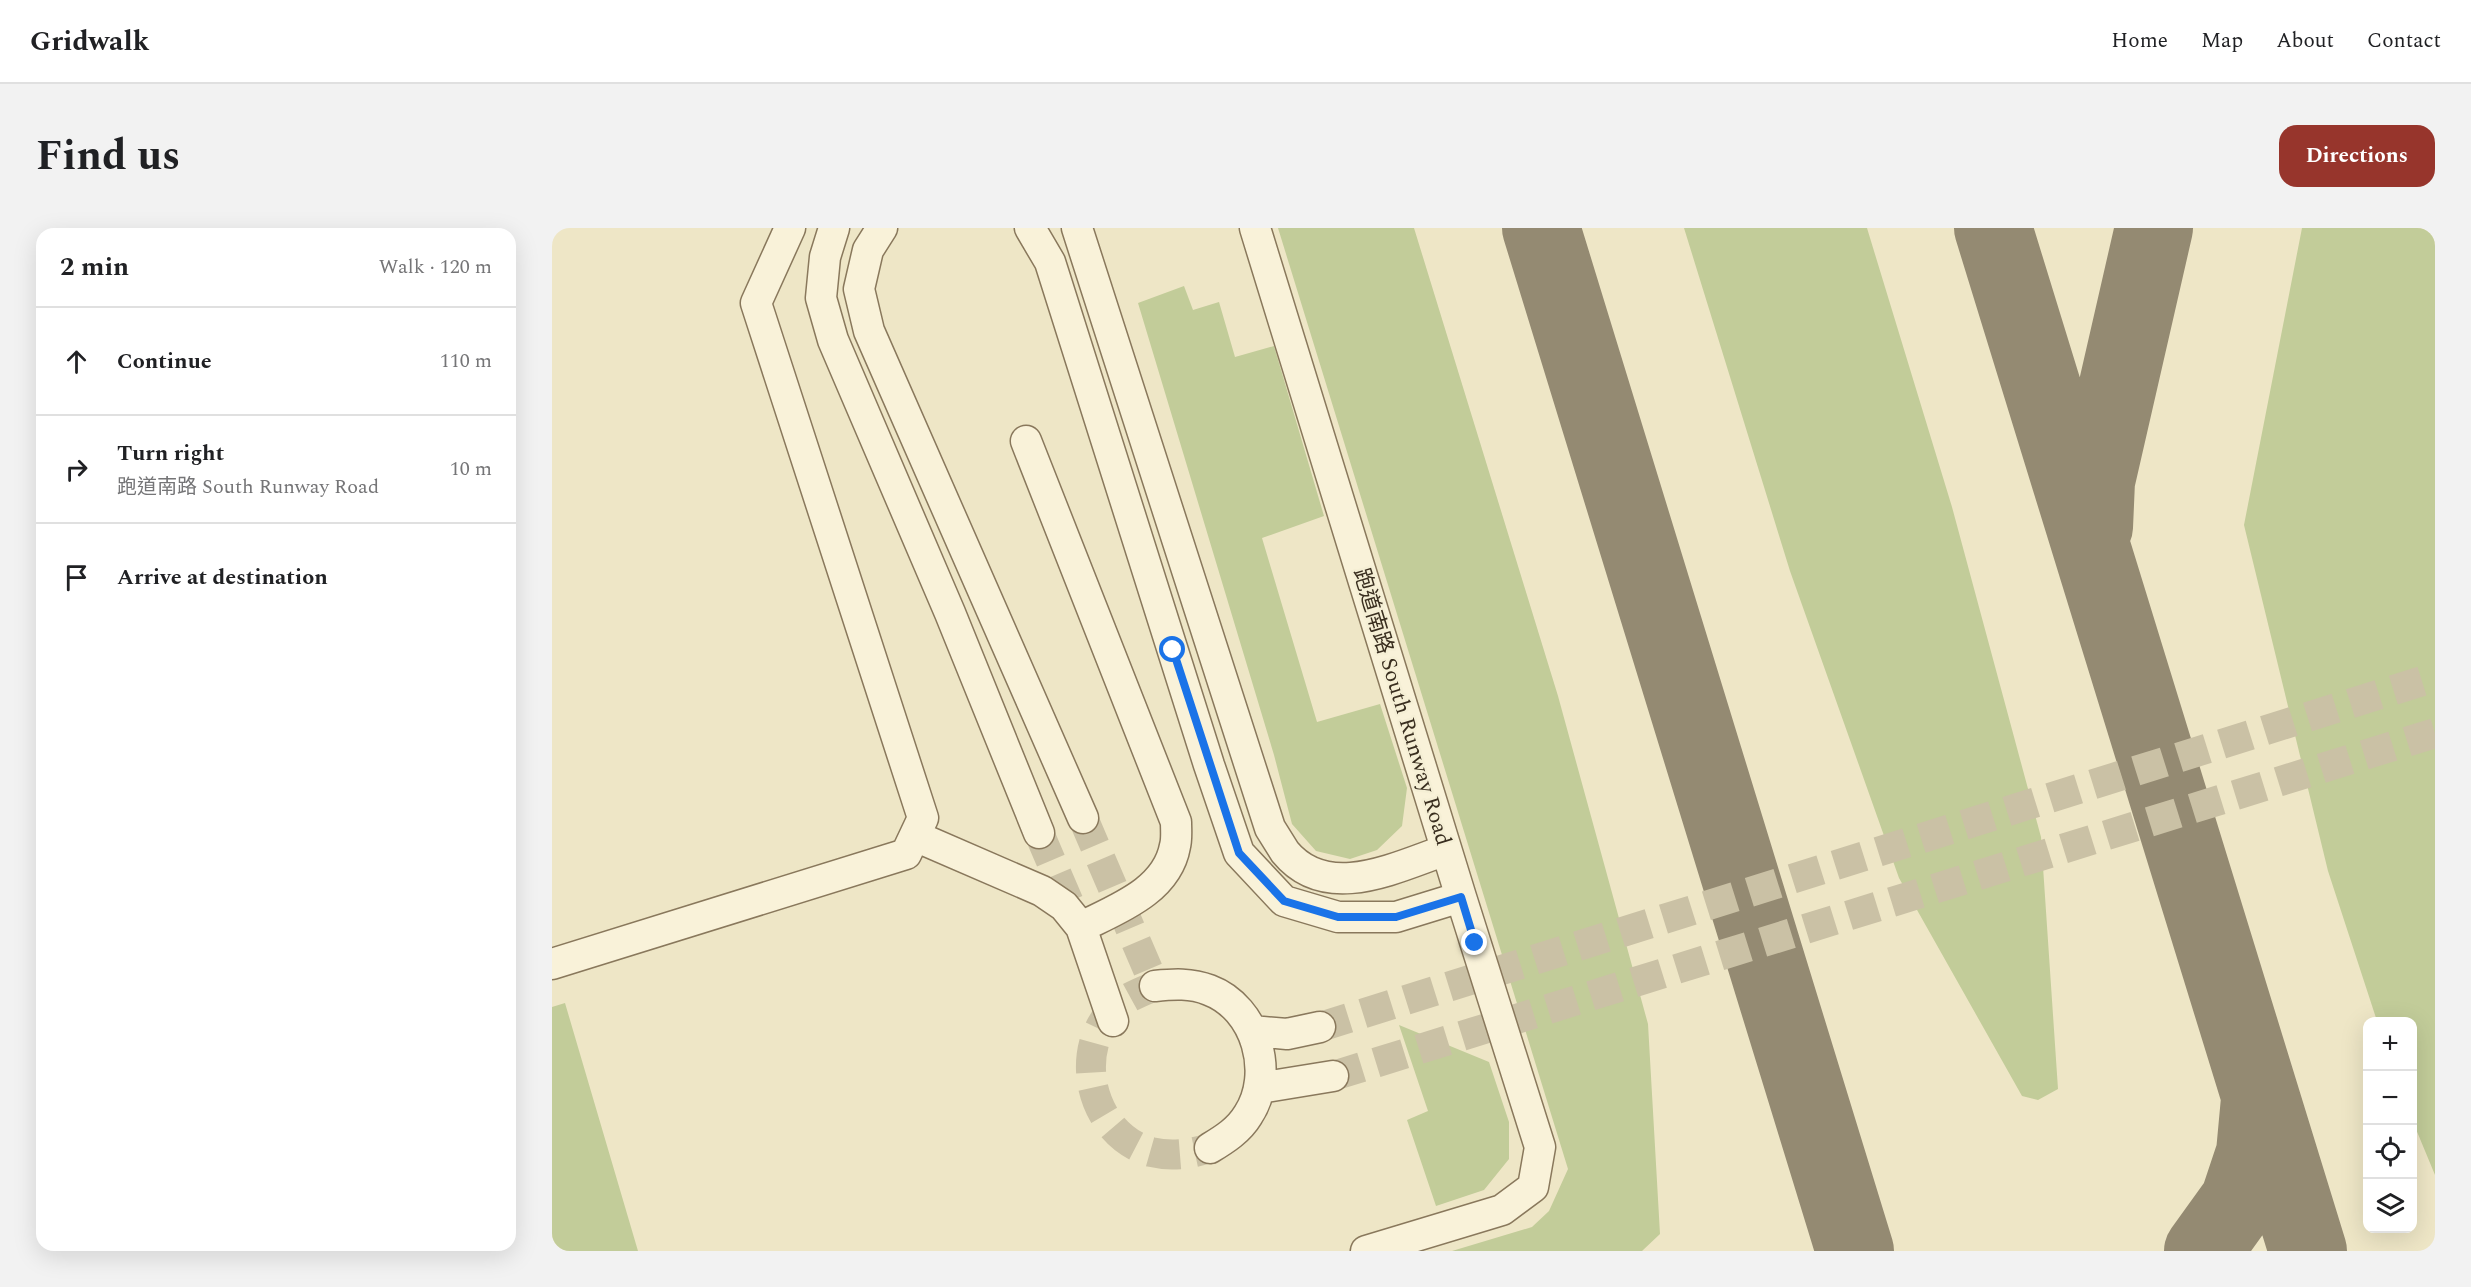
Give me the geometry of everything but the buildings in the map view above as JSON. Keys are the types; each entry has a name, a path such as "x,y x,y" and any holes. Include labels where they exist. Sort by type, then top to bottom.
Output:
{"lane":[{"path":"552,964 906,854 923,818 756,303 790,228"},
{"path":"834,228 825,257 821,298 833,340 950,613 1039,833"},
{"path":"882,228 868,250 859,289 869,331 1083,818"},
{"path":"1030,228 1050,262 1239,853 1284,901 1338,917 1396,917 1461,897"},
{"path":"1077,228 1270,828 1286,852 1302,867 1326,878 1351,880 1446,850"},
{"name":"跑道南路 South Runway Road","path":"1255,228 1446,850 1540,1147 1533,1187 1502,1210 1366,1251"},
{"path":"1026,441 1176,822 1175,847 1167,868 1152,886 1134,900 1081,927"},
{"path":"915,836 1042,891 1064,906 1081,927 1113,1021"},
{"path":"1155,986 1184,983 1211,991 1235,1007 1252,1030 1261,1059 1259,1088 1249,1115 1229,1137 1210,1148"},
{"path":"1252,1030 1287,1034 1320,1028"},
{"path":"1259,1088 1333,1076"}],"green space":[{"path":"1278,228 1414,228 1558,696 1648,1024 1660,1234 1642,1251 1452,1251 1532,1227 1549,1211 1568,1169"},
{"path":"1684,228 1867,228 1952,507 2041,837 2058,1089 2038,1100 2022,1096 1899,878 1790,571"},
{"path":"2302,228 2435,228 2435,1175 2417,1132 2417,1017 2376,1017 2328,871 2244,525"},
{"path":"1184,286 1193,310 1219,302 1235,357 1274,346 1324,516 1262,538 1317,722 1380,704 1407,788 1402,826 1377,850 1350,859 1316,851 1292,824 1274,755 1138,303"},
{"path":"565,1003 638,1251 552,1251 552,1007"},
{"path":"1399,1025 1489,1062 1509,1122 1509,1159 1484,1190 1436,1206 1407,1120 1428,1111"}],"taxiway":[{"path":"1541,228 1855,1251"},
{"path":"1993,228 2308,1251"},
{"path":"2094,527 2096,481 2154,228"},
{"path":"2203,1251 2239,1201 2255,1153 2260,1099"}],"tunnel":[{"path":"1320,1027 2435,677"},
{"path":"1333,1076 2435,733"},
{"path":"1083,818 1155,986 1118,1005 1108,1015 1097,1033 1092,1053 1091,1074 1095,1094 1103,1113 1115,1130 1131,1143 1151,1152 1174,1155 1210,1148"},
{"path":"1039,833 1078,924"}],"route":[{"path":"1173,650 1239,853 1284,901 1338,917 1396,917 1461,897 1475,943"}]}
